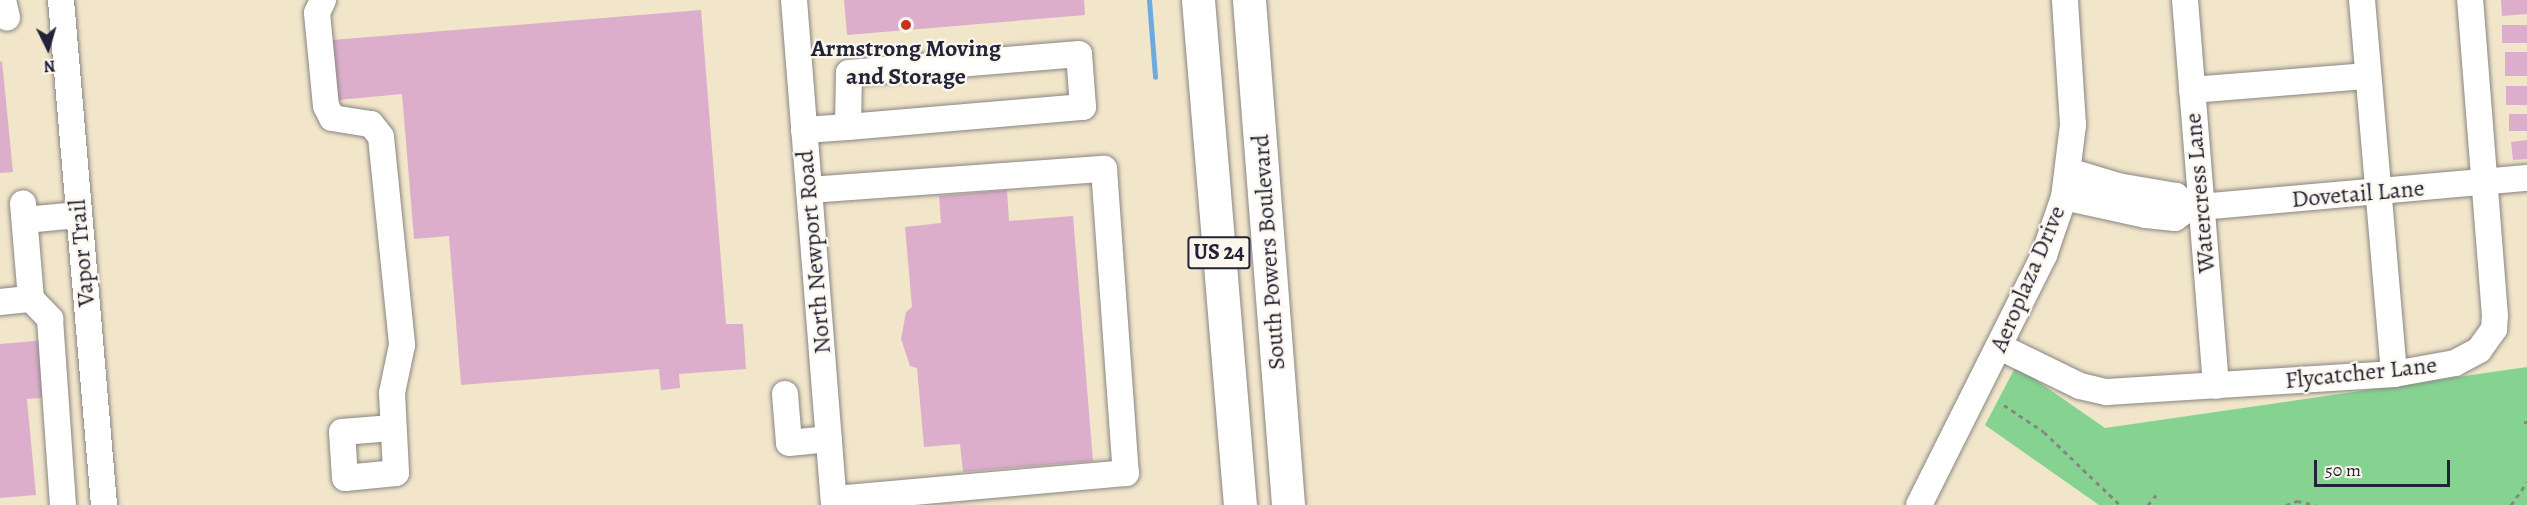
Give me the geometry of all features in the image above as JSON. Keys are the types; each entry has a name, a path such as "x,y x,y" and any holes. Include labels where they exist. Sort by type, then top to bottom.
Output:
{"highway":[{"name":"South Powers Boulevard","path":"1198,0 1240,505"},
{"name":"South Powers Boulevard","path":"1249,0 1288,505"}],"street":[{"name":"Vapor Trail","path":"61,0 104,505"},
{"path":"323,0 317,13 326,106 332,118 371,124 381,137 385,156 402,345 392,393 392,428"},
{"name":"North Newport Road","path":"794,0 834,502"},
{"name":"Aeroplaza Drive","path":"1918,505 2000,347 2044,255 2064,196 2068,171 2073,90 2065,0"},
{"name":"Watercress Lane","path":"2185,0 2192,90 2195,209 2216,386"},
{"path":"2362,0 2394,374"},
{"name":"Flycatcher Lane","path":"2000,347 2091,389 2216,386 2394,374 2469,358 2480,350 2494,328 2470,0"},
{"path":"804,130 848,127 1083,107 1079,54 849,73 848,127"},
{"path":"2192,90 2367,76"},
{"path":"809,189 1104,169 1126,473 834,502"},
{"path":"2068,171 2118,186 2176,196 2195,209"},
{"name":"Dovetail Lane","path":"2064,196 2146,215 2175,218 2195,209 2527,178"},
{"path":"63,505 50,319 31,299 24,211 78,215"},
{"path":"0,302 31,299"},
{"path":"785,394 789,443 829,439"}],"path":[{"path":"2004,405 2037,427 2120,505"},
{"path":"2511,505 2527,482"},
{"path":"2148,505 2156,495"},
{"path":"2286,505 2297,501 2316,505"}],"green space":[{"path":"2016,366 2105,428 2527,367 2527,505 2099,505 1985,425"}],"building":[{"name":"Armstrong Moving and Storage","path":"844,0 1084,0 1085,15 847,35"},
{"path":"2501,0 2527,0 2527,14 2502,16"},
{"path":"701,10 726,324 743,324 746,369 679,374 680,388 661,390 659,369 461,385 449,236 414,239 402,94 338,100 332,40"},
{"path":"2502,25 2527,25 2527,43 2502,43"},
{"path":"2505,52 2527,52 2527,76 2505,76"},
{"path":"2,61 13,172 0,173 0,62"},
{"path":"2506,86 2527,86 2527,105 2506,105"},
{"path":"2509,114 2527,114 2527,131 2509,131"},
{"path":"2527,140 2527,159 2513,160 2511,142"},
{"path":"1007,190 1009,221 1073,216 1093,461 963,472 960,444 924,447 917,368 910,366 901,339 906,312 912,307 905,227 941,223 939,196"},
{"path":"46,340 51,397 27,399 36,495 0,498 0,344"}],"waterway":[{"path":"1149,0 1155,77"}],"place":[{"name":"Armstrong Moving and Storage","path":"906,25"}]}
